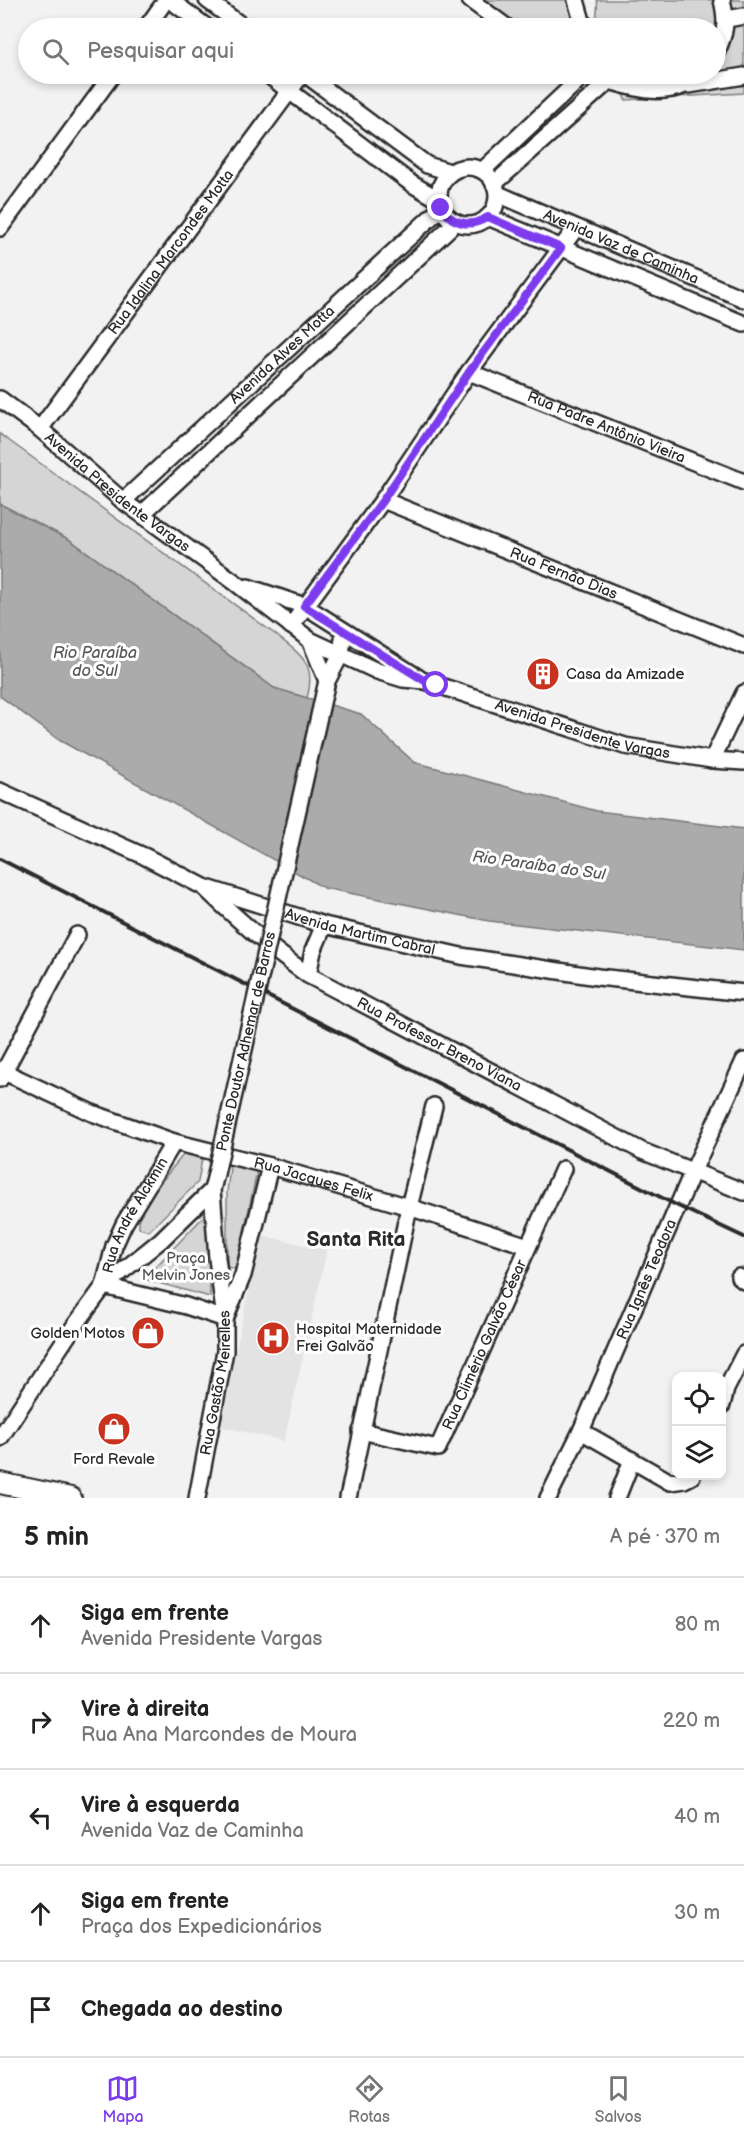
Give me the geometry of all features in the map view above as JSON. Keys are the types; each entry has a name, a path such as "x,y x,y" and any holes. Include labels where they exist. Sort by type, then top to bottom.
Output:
{"main road":[{"path":"0,1483 71,1498"}],"street":[{"path":"154,18 168,0 194,18"},
{"path":"207,0 231,18"},
{"path":"470,0 494,18"},
{"path":"576,0 581,18"},
{"path":"586,18 590,0"},
{"path":"722,0 726,23"},
{"path":"727,19 744,16"},
{"path":"726,79 744,76"},
{"path":"0,228 106,84"},
{"path":"281,84 440,203 448,217 456,222 465,225 478,223 488,217 495,205 496,189 483,170 460,167 450,172 441,183 440,203"},
{"name":"Rua Idalina Marcondes Motta","path":"40,429 294,84"},
{"path":"317,84 427,165 450,172"},
{"path":"483,170 570,84"},
{"path":"496,189 599,84"},
{"path":"624,84 636,89 663,91 692,84"},
{"name":"Avenida Vaz de Caminha","path":"496,189 576,228 744,299"},
{"name":"Avenida Alves Motta","path":"123,501 440,203"},
{"name":"Avenida Vaz de Caminha","path":"488,217 744,324"},
{"name":"Avenida Alves Motta","path":"142,514 456,222"},
{"path":"291,626 383,500 469,372 576,228"},
{"path":"286,350 300,367"},
{"name":"Rua Padre Antônio Vieira","path":"469,372 744,482"},
{"name":"Avenida Presidente Vargas","path":"0,399 40,429 123,501 310,640 377,671 403,679 425,681 625,746 712,760 744,762"},
{"name":"Rua Fernão Dias","path":"383,500 744,646"},
{"name":"Avenida Presidente Vargas","path":"236,583 304,606 425,681"},
{"name":"Ponte Doutor Adhemar de Barros","path":"212,1190 326,687 341,654 344,631"},
{"path":"310,640 326,687"},
{"path":"712,760 744,693"},
{"name":"Avenida Martim Cabral","path":"0,791 144,856 204,887 324,925 461,956 598,977 744,993"},
{"name":"Rua Professor Breno Viana","path":"204,887 248,929 308,975 642,1151 744,1192"},
{"path":"308,975 313,951 324,925"},
{"path":"1,1074 77,935"},
{"name":"Rua Ignês Teodora","path":"548,1498 581,1431 692,1173 744,1061"},
{"name":"Rua Jacques Felix","path":"1,1074 92,1113 174,1142 270,1166 409,1207 528,1246"},
{"path":"348,1498 409,1207 434,1106"},
{"name":"Rua André Alckmin","path":"0,1438 68,1335 104,1286 114,1246 124,1224 174,1142"},
{"name":"Rua Gastão Meirelles","path":"197,1498 225,1351 225,1319 243,1275 270,1166"},
{"name":"Rua Climério Galvão César","path":"361,1431 438,1448 563,1169"},
{"path":"104,1286 161,1240 212,1190"},
{"path":"104,1286 186,1306 225,1319 217,1258 212,1190"},
{"path":"726,1389 744,1354"},
{"path":"581,1431 670,1482 684,1480"},
{"path":"617,1498 632,1460"}],"shaded area":[{"name":"Hospital Maternidade Frei Galvão","path":"261,1235 327,1250 284,1441 219,1426"}],"green space":[{"path":"476,0 570,0 576,18 501,18"},
{"path":"597,0 744,0 744,93 625,100 620,84 726,84 726,18 596,18"},
{"path":"0,434 275,634 299,654 308,667 310,676 307,698 274,688 70,540 0,504"},
{"name":"Praça Melvin Jones","path":"187,1150 203,1153 198,1182 149,1231 139,1228 139,1217 157,1187"},
{"name":"Praça Melvin Jones","path":"231,1160 258,1167 236,1269 227,1267 227,1192"},
{"name":"Praça Melvin Jones","path":"207,1213 210,1297 144,1279"}],"water":[{"name":"Rio Paraíba do Sul","path":"0,504 70,540 274,688 361,714 414,762 597,811 744,829 744,950 489,921 324,888 59,740 0,696"}],"railway":[{"path":"0,859 678,1206 744,1237"}],"place":[{"name":"Casa da Amizade","path":"543,674"},
{"name":"Golden Motos","path":"148,1333"},
{"name":"Hospital Maternidade Frei Galvão","path":"273,1338"},
{"name":"Ford Revale","path":"114,1429"}],"district":[{"name":"Santa Rita","path":"356,1239"}],"route":[{"path":"436,685 425,681 304,606 383,500 469,372 561,248 488,217 478,223 465,225 448,217 441,208"}]}
